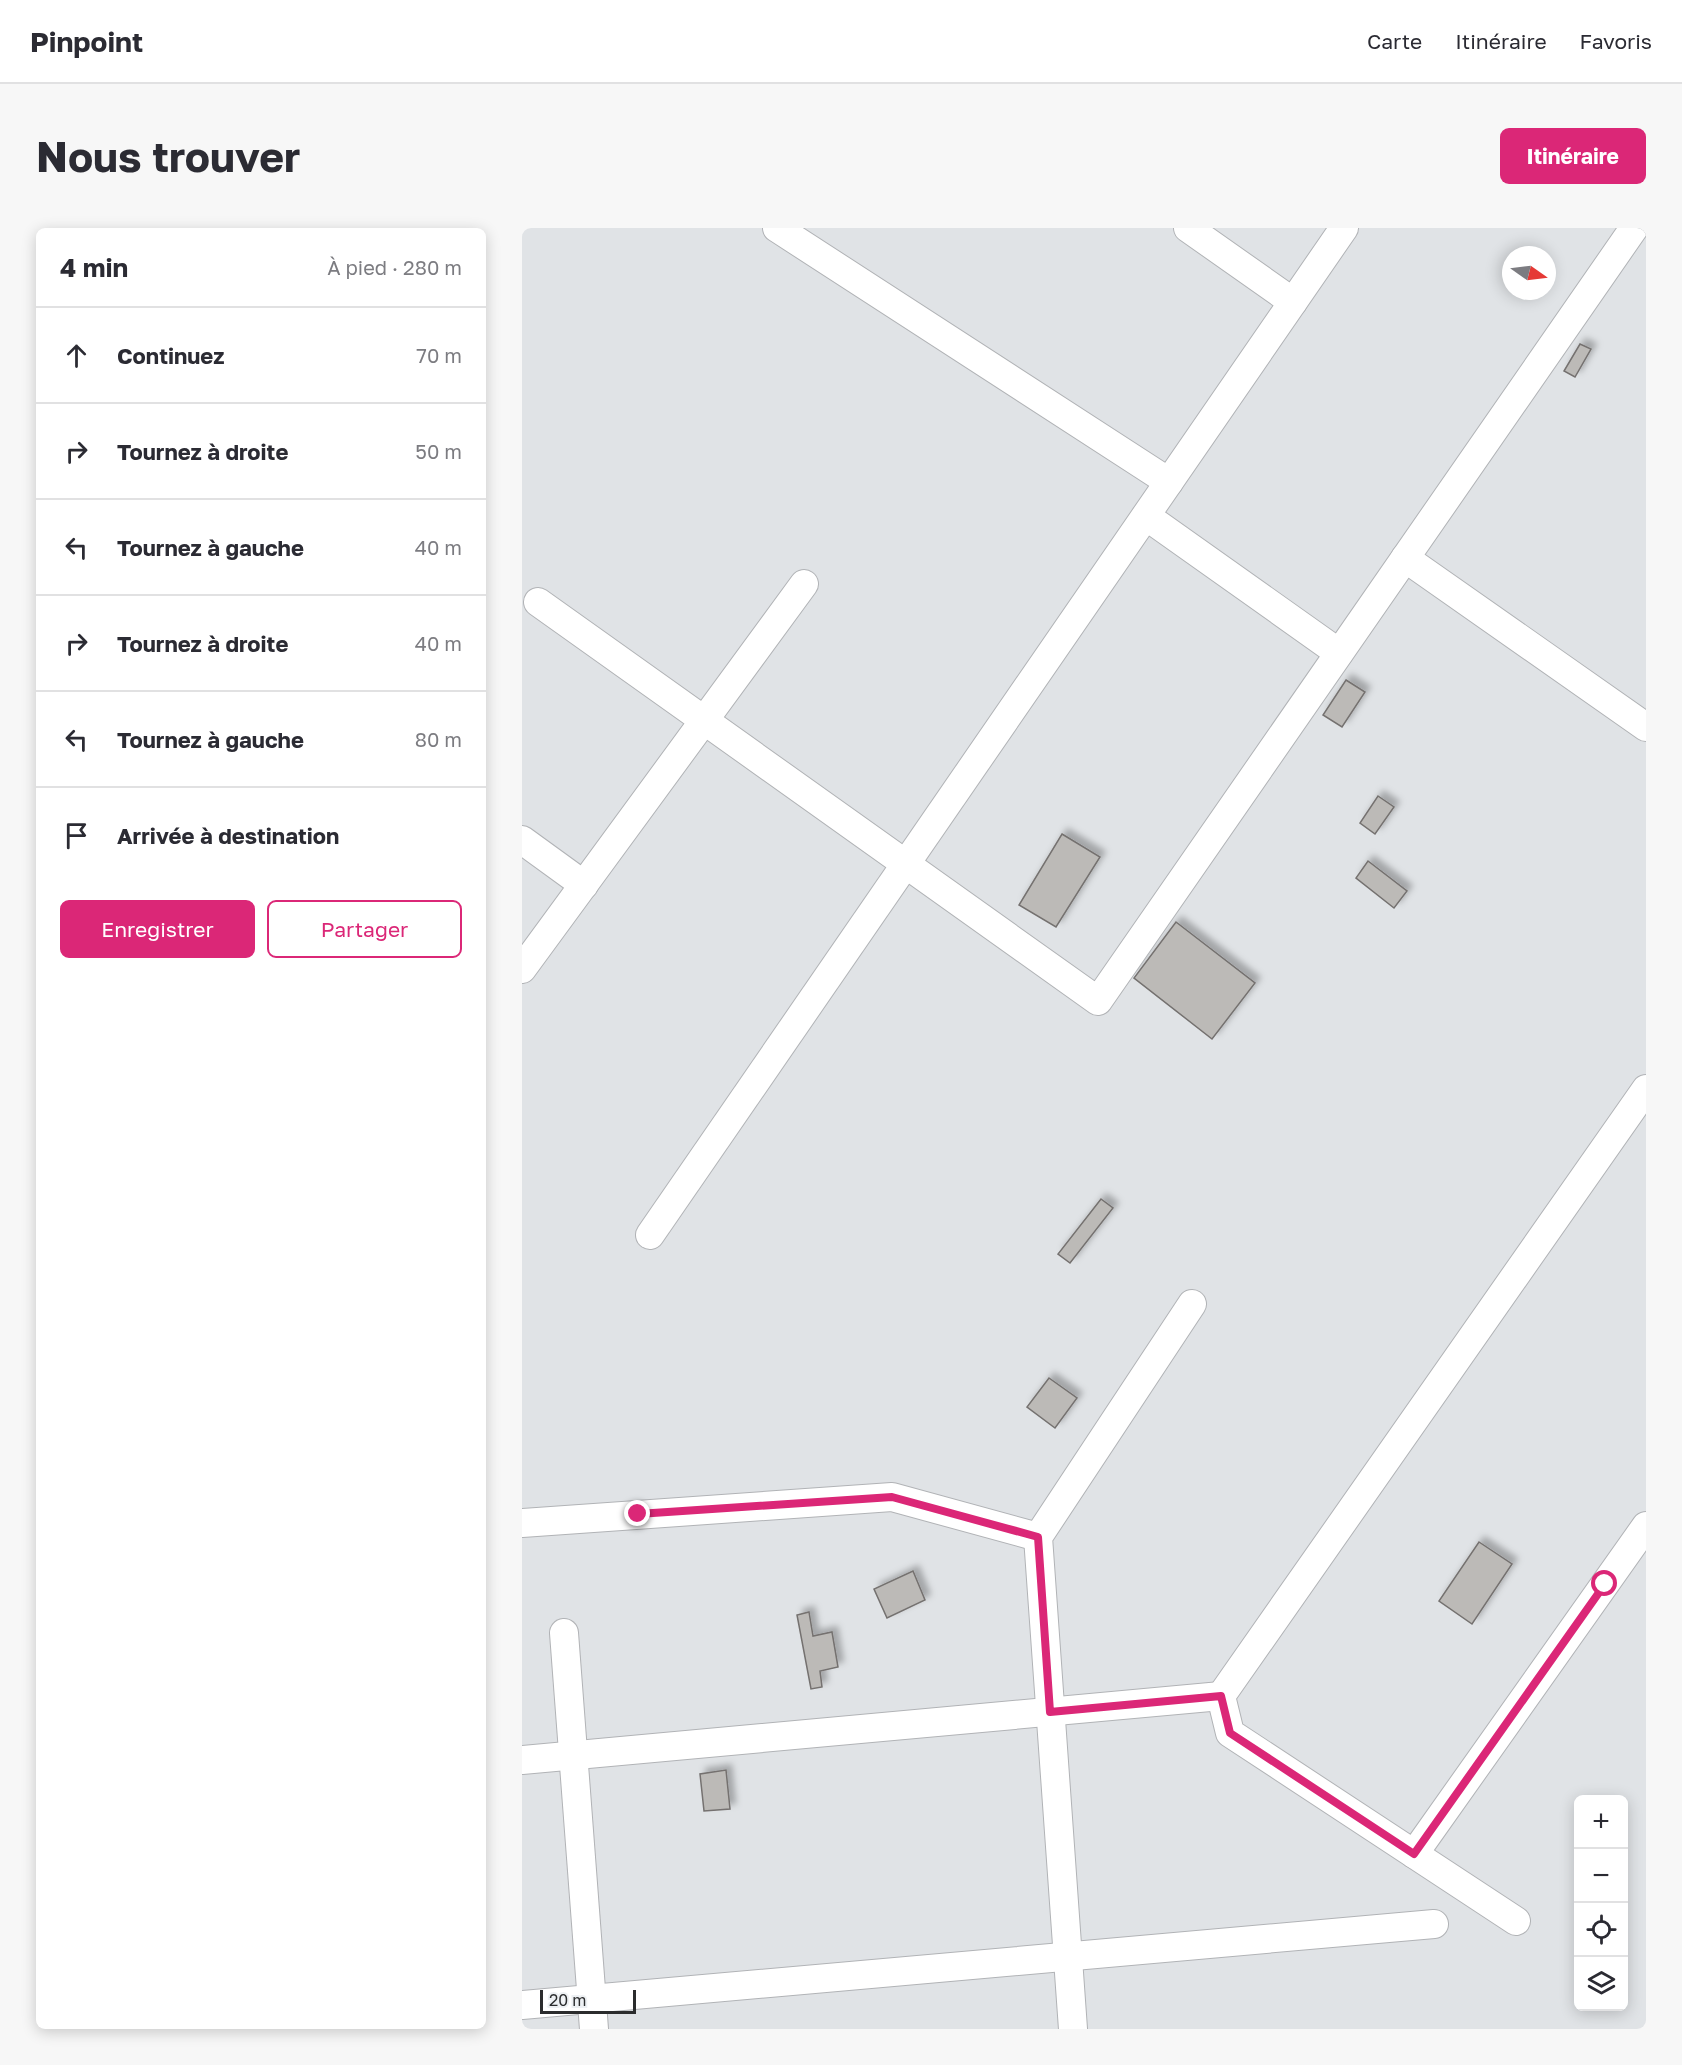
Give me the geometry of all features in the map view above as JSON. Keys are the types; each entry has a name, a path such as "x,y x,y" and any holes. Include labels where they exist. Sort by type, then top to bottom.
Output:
{"street":[{"path":"777,228 1169,482"},
{"path":"1188,228 1293,302"},
{"path":"650,1235 1344,228"},
{"path":"538,602 1098,1001 1634,228"},
{"path":"1146,516 1339,653"},
{"path":"1405,558 1646,727"},
{"path":"522,969 804,584"},
{"path":"522,840 584,885"},
{"path":"1516,1921 1230,1733 1221,1696 1646,1089"},
{"path":"1073,2029 1038,1537 1192,1304"},
{"path":"522,1523 892,1497 1038,1537"},
{"path":"1414,1854 1646,1526"},
{"path":"564,1633 594,2029"},
{"path":"522,1760 1221,1696"},
{"path":"522,2005 1434,1924"}],"building":[{"path":"1580,344 1591,349 1575,377 1564,371"},
{"path":"1346,680 1365,692 1342,727 1323,715"},
{"path":"1378,796 1394,807 1375,834 1360,823"},
{"path":"1062,834 1100,857 1056,927 1019,905"},
{"path":"1368,861 1407,891 1394,908 1356,878"},
{"path":"1176,922 1255,983 1212,1039 1134,978"},
{"path":"1101,1199 1113,1208 1070,1263 1058,1254"},
{"path":"1049,1378 1077,1398 1055,1428 1027,1407"},
{"path":"1479,1542 1512,1564 1472,1624 1439,1601"},
{"path":"913,1571 925,1600 887,1618 874,1589"},
{"path":"809,1612 813,1636 832,1632 838,1667 820,1671 822,1687 811,1689 797,1615"},
{"path":"726,1770 730,1809 704,1811 700,1774"}],"route":[{"path":"638,1514 892,1497 1038,1537 1050,1712 1221,1696 1230,1733 1414,1854 1605,1584"}]}
